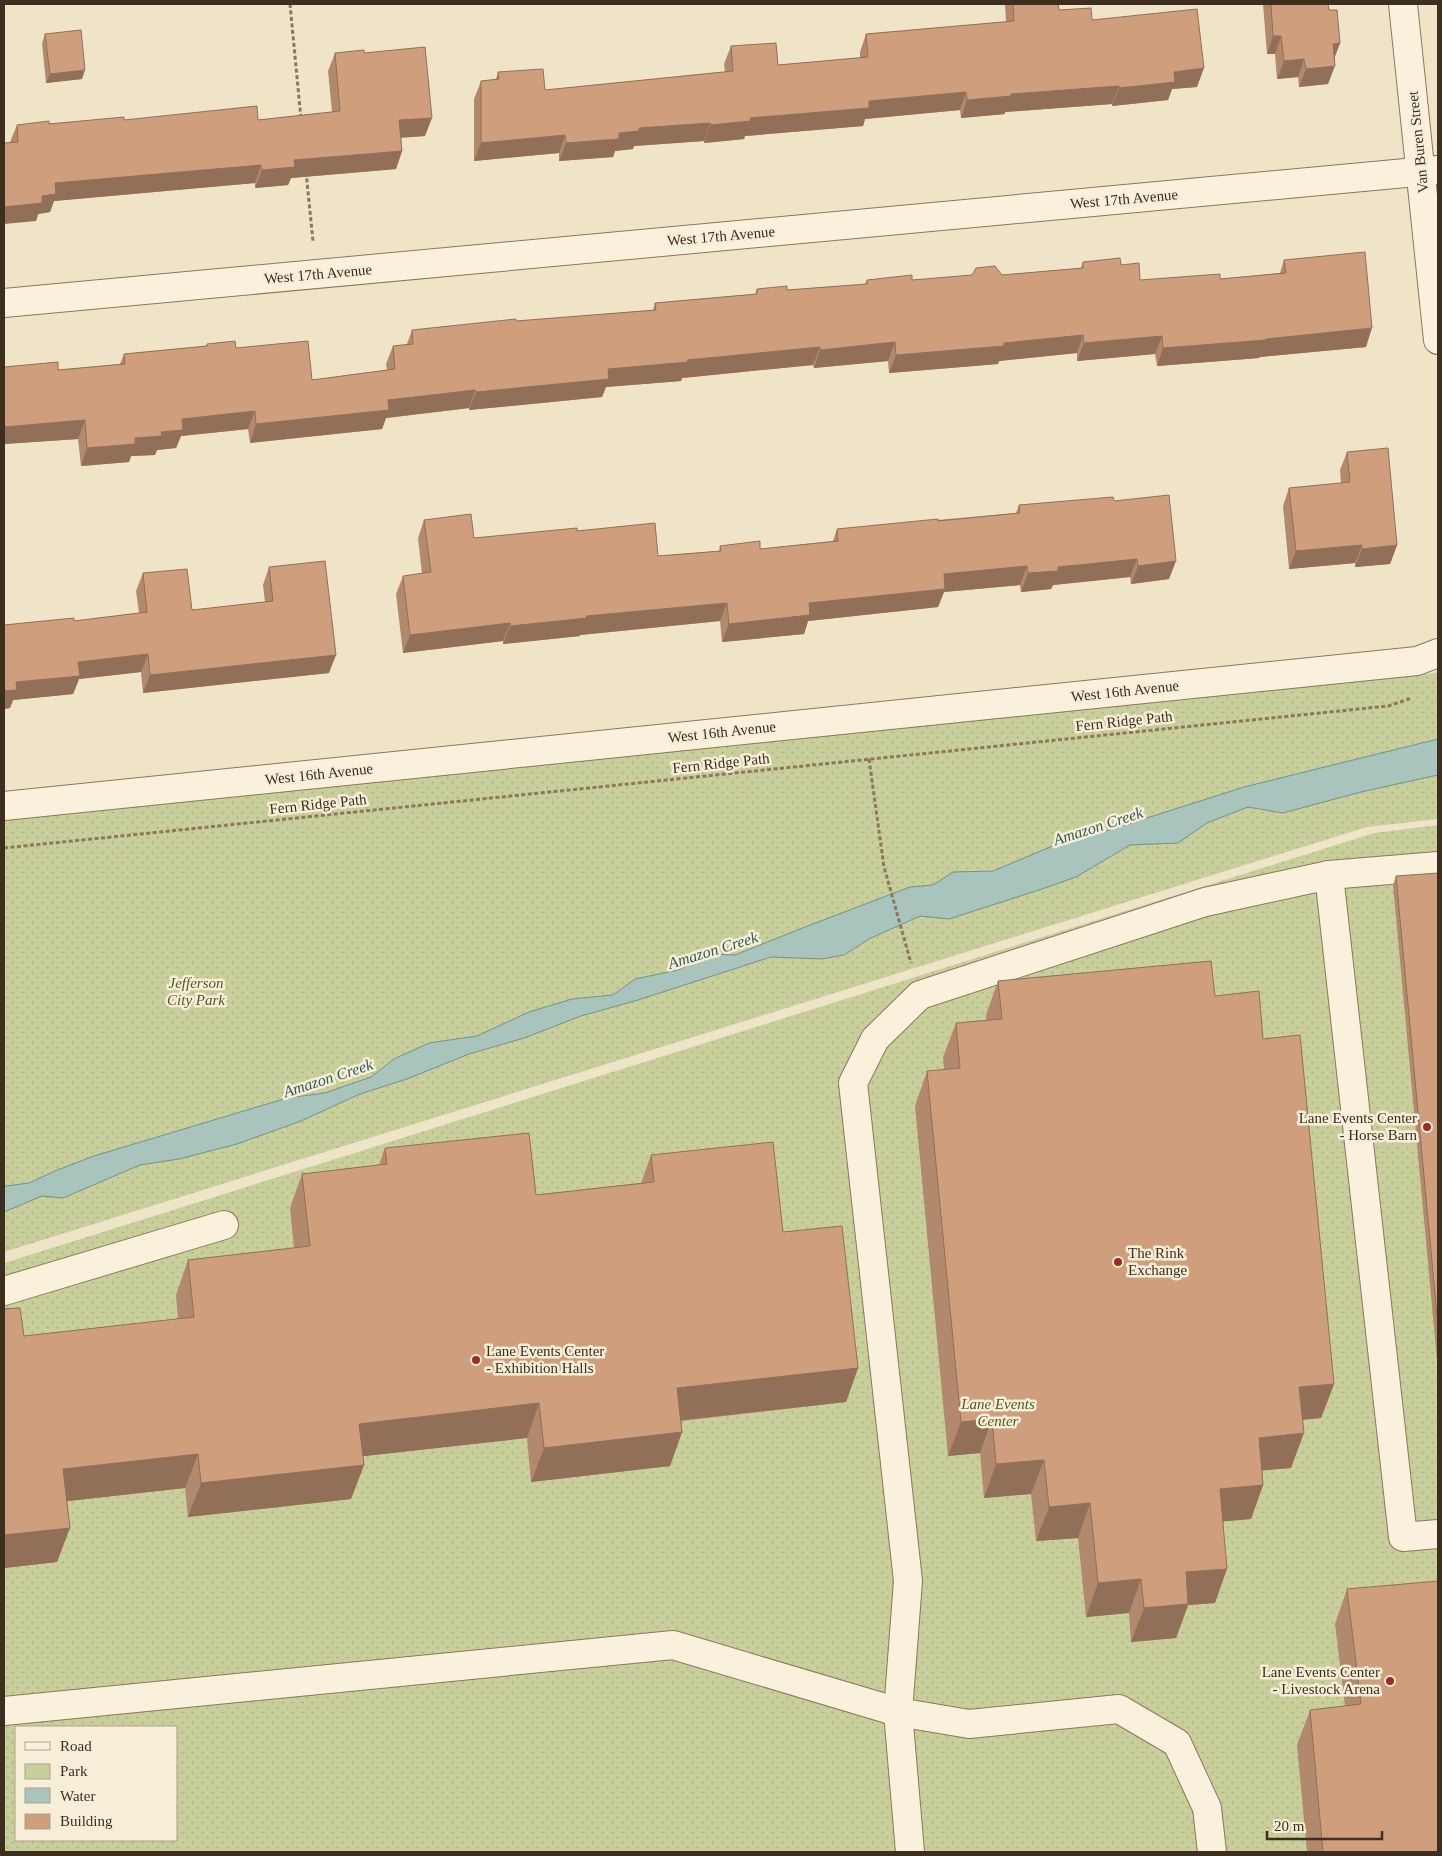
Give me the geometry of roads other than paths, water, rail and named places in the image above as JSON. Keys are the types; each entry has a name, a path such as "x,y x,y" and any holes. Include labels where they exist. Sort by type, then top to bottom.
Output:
{"street":[{"name":"Van Buren Street","path":"1403,4 1430,170 1438,340"},
{"name":"West 17th Avenue","path":"4,303 1430,170"},
{"name":"West 16th Avenue","path":"4,806 1417,661 1438,652"},
{"path":"910,1852 898,1712 908,1581 853,1083 875,1039 920,995 1205,902 1329,875 1438,866"},
{"path":"1329,875 1403,1537 1438,1534"},
{"path":"4,1291 224,1225"},
{"path":"4,1711 672,1645 898,1712 969,1724 1119,1710 1177,1743 1207,1808 1212,1852"}],"water":[{"path":"1438,739 1438,775 1361,792 1283,813 1248,807 1207,823 1178,843 1130,845 1076,877 1042,889 949,919 920,916 869,939 844,955 822,959 771,957 638,1000 581,1016 524,1038 469,1054 407,1079 360,1094 301,1121 237,1144 179,1159 140,1165 63,1198 42,1196 4,1212 4,1187 6,1186 29,1183 94,1156 287,1098 325,1093 371,1077 394,1059 429,1043 477,1036 529,1012 572,999 613,995 635,979 678,970 714,954 735,955 910,887 933,885 953,872 993,871 1055,845 1103,832 1244,787"}],"place":[{"name":"Lane Events Center - Horse Barn","path":"1427,1127"},
{"name":"The Rink Exchange","path":"1118,1262"},
{"name":"Lane Events Center - Exhibition Halls","path":"476,1360"},
{"name":"Lane Events Center - Livestock Arena","path":"1390,1681"}],"water label":[{"name":"Amazon Creek","path":"1098,826"},
{"name":"Amazon Creek","path":"713,950"},
{"name":"Amazon Creek","path":"328,1078"}],"park label":[{"name":"Jefferson City Park","path":"196,992"},
{"name":"Lane Events Center","path":"998,1412"}]}
